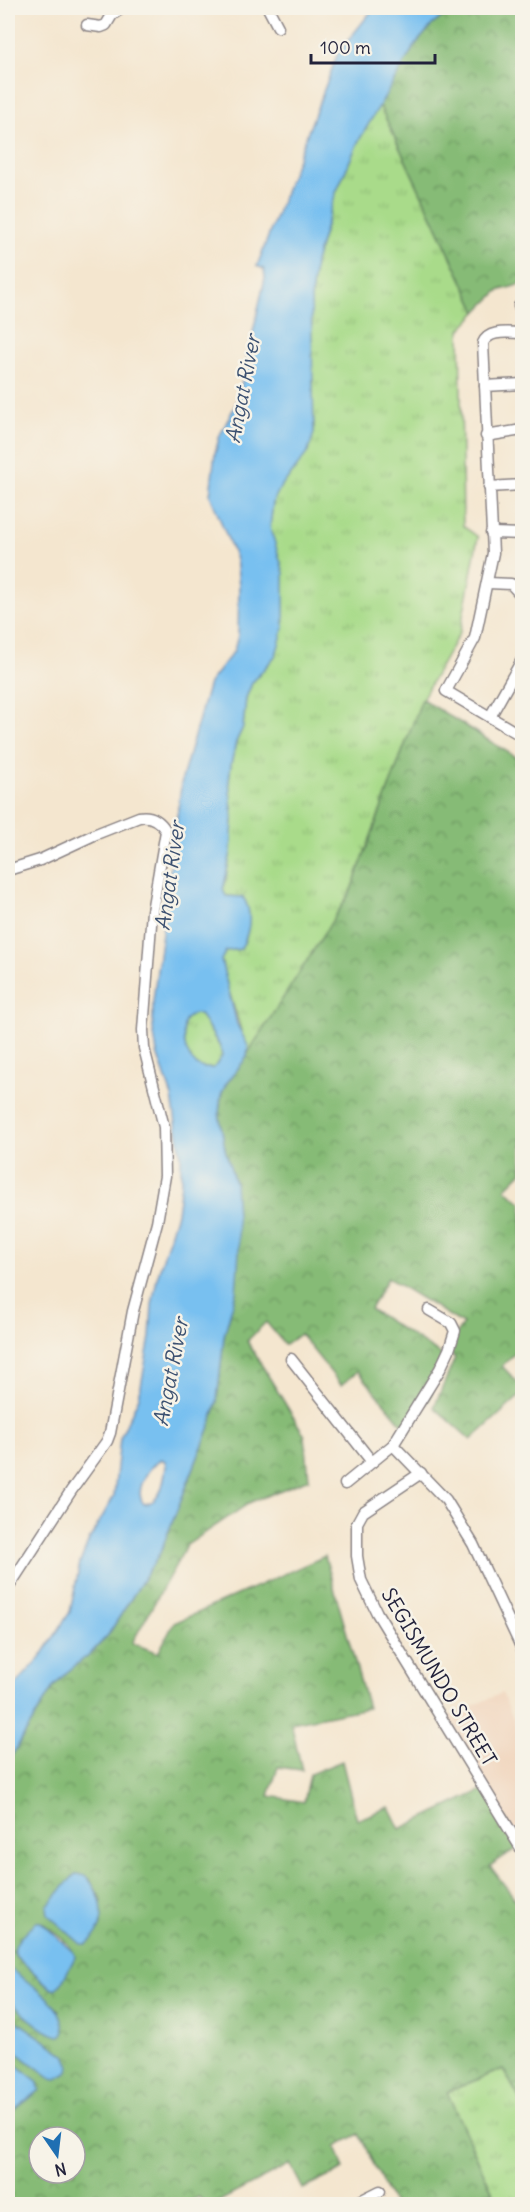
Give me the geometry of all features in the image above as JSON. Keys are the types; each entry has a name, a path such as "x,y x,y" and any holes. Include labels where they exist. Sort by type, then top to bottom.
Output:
{"street":[{"path":"87,25 101,27 106,25 112,15 122,8"},
{"path":"268,8 278,27"},
{"path":"522,333 493,334 485,337 483,343 493,553 475,638 446,691 522,736"},
{"path":"485,386 522,384"},
{"path":"486,436 522,430"},
{"path":"489,487 522,485"},
{"path":"491,533 522,534"},
{"path":"488,583 511,584 522,596"},
{"path":"490,717 522,660"},
{"path":"8,870 40,860 139,817 146,816 161,823 166,831 152,911 143,1030 144,1048 165,1138 162,1200 133,1311 107,1441 71,1491 8,1588"},
{"path":"345,1484 393,1445 440,1369 455,1331 451,1323 429,1310"},
{"path":"291,1359 372,1462"},
{"path":"393,1445 446,1500 473,1544 522,1649"},
{"name":"SEGISMUNDO STREET","path":"421,1473 363,1512 357,1523 357,1556 361,1580 377,1613 522,1850"},
{"path":"354,2205 380,2191"}],"shaded area":[{"path":"502,1693 522,1739 522,1848 445,1718"}],"green space":[{"path":"453,8 522,8 522,284 498,291 477,312 379,104 415,45 432,25"},
{"path":"379,104 477,312 460,330 463,526 478,537 460,632 422,699 350,893 247,1057 221,960 226,951 241,949 248,928 247,917 239,897 226,896 223,890 231,852 233,818 229,781 231,764 236,742 243,727 246,698 252,683 276,655 279,556 270,527 273,502 280,486 290,476 314,433 310,331 315,262 335,195 358,142"},
{"path":"422,699 522,761 522,1172 505,1189 522,1203 522,1346 502,1366 522,1387 522,1394 471,1440 434,1407 455,1358 445,1350 463,1324 388,1278 370,1309 442,1355 430,1399 407,1430 358,1371 341,1385 300,1334 285,1345 266,1322 247,1341 305,1436 309,1479 251,1502 187,1545 132,1643 158,1653 174,1623 325,1556 368,1708 291,1723 302,1770 278,1767 269,1796 304,1802 310,1774 342,1761 357,1820 389,1807 400,1829 487,1788 521,1845 490,1866 522,1908 522,2103 503,2069 447,2092 498,2204 393,2204 359,2134 336,2146 344,2169 303,2189 290,2164 214,2204 205,2204 199,2197 184,2204 8,2204 8,2115 40,2090 36,2081 8,2059 8,2046 51,2078 65,2055 8,2015 8,2000 49,2032 59,2010 8,1967 8,1762 53,1687 108,1635 160,1553 209,1429 217,1401 224,1336 236,1292 225,1149 219,1113 221,1096 226,1084 350,893","holes":["90,1880 102,1901 87,1943","41,1922 66,1942 75,1957 61,1984 52,1989 16,1957 13,1951"]},
{"path":"193,1014 200,1014 220,1047 222,1056 214,1068 198,1066 186,1048 184,1025 186,1019"},
{"path":"503,2069 522,2103 522,2204 498,2204 447,2092"}],"water":[{"name":"Angat River","path":"374,8 453,8 432,25 415,45 358,142 335,195 315,262 311,299 314,433 308,452 281,486 273,502 270,527 284,573 284,627 276,655 252,683 246,698 243,727 236,742 229,781 233,818 231,852 223,890 226,896 243,897 248,910 249,923 241,949 226,951 221,960 237,1024 248,1046 247,1057 226,1084 221,1095 219,1113 225,1149 235,1183 239,1251 236,1292 224,1336 217,1401 209,1429 160,1553 108,1635 53,1687 8,1762 8,1693 41,1657 70,1612 80,1563 89,1540 114,1496 120,1438 139,1397 150,1337 157,1278 177,1213 181,1183 181,1156 172,1097 157,1053 153,1029 153,1001 182,779 209,683 234,651 238,635 239,585 236,559 210,495 215,453 220,435 236,404 241,386 265,278 264,269 257,266 338,53","holes":["193,1014 200,1014 220,1046 222,1056 214,1068 198,1066 186,1048 184,1025 186,1019","161,1459 165,1461 166,1466 161,1490 155,1500 144,1504 141,1499 141,1486 147,1473"]},
{"path":"75,1874 83,1875 90,1881 101,1905 100,1926 93,1939 87,1944 81,1944 48,1915 47,1906"},
{"path":"36,1922 41,1922 74,1953 75,1957 61,1984 55,1989 52,1989 16,1956 17,1942"},
{"path":"8,1967 35,1987 59,2012 64,2033 61,2036 48,2032 8,2000"},
{"path":"8,2015 65,2055 70,2066 67,2073 57,2079 51,2078 8,2046"},
{"path":"8,2059 37,2081 40,2090 8,2115"}]}
